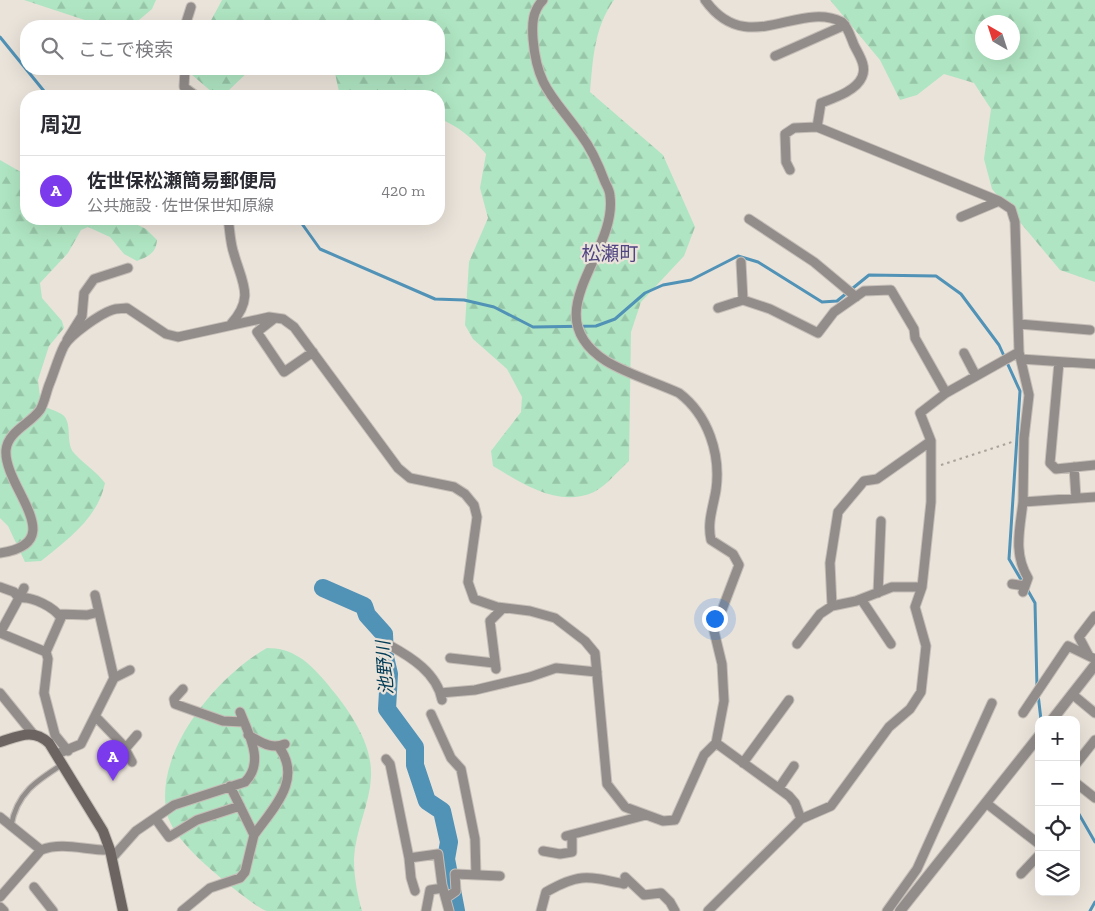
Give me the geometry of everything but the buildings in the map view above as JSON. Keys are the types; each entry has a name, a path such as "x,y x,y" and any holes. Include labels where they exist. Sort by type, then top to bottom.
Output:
{"main road":[{"path":"0,742 27,734 40,735 57,754 103,831 111,854 122,911"}],"street":[{"path":"65,345 96,319 113,310 127,308 166,334 178,337 261,317 283,319 294,327 398,468 410,478 454,487 465,494 474,505 477,517 468,582 474,599 503,608 530,611 555,618 584,640 595,653 607,784 625,807 664,822 675,820 704,755 716,743 724,701 722,664 714,631 740,565 733,554 711,540 708,526 716,490 717,467 712,440 689,400 679,393 607,361 595,352 579,334 576,324 580,291 594,260 609,216 610,196 602,174 582,136 547,92 538,72 532,26 534,16 543,0"},
{"path":"705,0 727,21 740,24 794,10"},
{"path":"187,20 191,6"},
{"path":"817,127 821,103 852,88 862,78 864,65 845,25 831,12 818,7"},
{"path":"775,56 845,25"},
{"path":"185,75 184,88 187,90"},
{"path":"790,170 786,162 785,134 794,128 817,127 1000,201 1011,209 1015,222 1020,356 1029,395 1024,438 1023,502 1017,547 1021,567 1028,578 1024,589 1012,584"},
{"path":"961,217 1000,201"},
{"path":"749,219 814,262 856,297"},
{"path":"229,225 234,254 243,276 244,304 231,324"},
{"path":"741,262 743,300"},
{"path":"0,553 18,550 28,542 33,531 32,516 11,470 6,450 14,434 40,410 65,345 82,316 84,294 89,286 94,279 128,268"},
{"path":"718,308 743,300 770,309 818,333 834,312 864,291 891,290 914,329 915,338 946,393"},
{"path":"275,318 257,332 284,372 313,352"},
{"path":"1019,324 1090,330"},
{"path":"964,352 976,376"},
{"path":"708,911 801,819 831,806 889,727 910,709 921,692 926,646 915,607 922,587 931,502 932,469 931,441 920,412 946,393 976,376 1020,356 1058,362 1095,364"},
{"path":"1058,362 1050,463 1056,469 1095,465"},
{"path":"832,606 830,563 838,512 864,481 877,479 931,441"},
{"path":"1074,467 1076,498"},
{"path":"1023,502 1095,497"},
{"path":"878,593 881,521"},
{"path":"797,644 820,614 832,606 861,599 892,587 922,587"},
{"path":"0,588 14,592 19,598"},
{"path":"24,588 0,633 46,652"},
{"path":"57,754 81,744 114,678 95,595"},
{"path":"19,598 26,597 58,614 87,615 99,612"},
{"path":"861,599 891,644"},
{"path":"450,658 495,666 490,621 503,608"},
{"path":"58,614 61,618 46,652 48,659 44,693 55,735 68,751"},
{"path":"1093,660 1079,636 1095,616"},
{"path":"389,645 414,659 434,681 441,697 530,678 556,668 597,672"},
{"path":"1023,713 1068,646 1093,660"},
{"path":"1055,716 1072,694 1093,660"},
{"path":"114,678 130,670"},
{"path":"183,689 174,699 175,704 223,721 243,722"},
{"path":"0,693 34,734"},
{"path":"1072,694 1095,713"},
{"path":"743,763 789,700"},
{"path":"887,911 917,869 992,703"},
{"path":"0,897 42,850 71,847 111,854 136,831 174,805 245,782 252,774 254,751 240,712"},
{"path":"431,714 451,758 460,768 475,839 476,875"},
{"path":"96,717 125,749 132,762"},
{"path":"125,749 137,735"},
{"path":"182,911 210,888 233,881 245,872 254,835 285,792 289,779 288,763 282,746 264,745 248,735"},
{"path":"1078,761 1095,740"},
{"path":"900,911 1035,741"},
{"path":"716,743 779,788 795,803 801,819"},
{"path":"386,759 390,764 415,891"},
{"path":"779,788 794,766"},
{"path":"230,786 254,835"},
{"path":"1080,786 1095,798"},
{"path":"986,803 1035,841"},
{"path":"155,818 169,837 197,820 240,806"},
{"path":"543,851 560,854 572,852 569,835 646,815"},
{"path":"0,817 42,850"},
{"path":"409,858 438,854 443,888 449,911"},
{"path":"1021,874 1035,859"},
{"path":"446,898 456,891 455,874 500,876"},
{"path":"541,911 546,892 566,881 588,876 624,884 626,878 637,882 644,895 661,893 670,902 674,911"},
{"path":"34,887 53,911"},
{"path":"426,911 430,890 443,888"},
{"path":"0,906 4,911"}],"lane":[{"path":"11,826 14,808 31,786 63,764"}],"path":[{"path":"932,469 1024,438"}],"green space":[{"path":"24,0 156,0 152,9 139,20 85,20"},
{"path":"222,0 614,0 598,33 590,92 663,155 695,227 684,256 641,302 631,332 629,461 603,486 594,492 581,496 554,496 516,480 493,466 491,451 521,412 522,397 507,369 473,339 465,325 469,262 488,218 480,188 486,154 465,133 445,122 445,90 339,90 335,75 445,75 445,20 211,20"},
{"path":"830,0 1095,0 1095,282 1060,270 992,189 984,159 991,109 974,83 944,74 917,95 900,100 880,60"},
{"path":"192,75 245,75 229,90 210,90"},
{"path":"0,160 20,172 20,225 138,225 146,229 157,240 151,254 137,261 124,254 110,237 88,227 81,230 68,253 40,283 42,298 62,321 64,328 49,346 38,380 41,405 63,415 68,423 71,449 105,483 96,507 89,518 41,561 25,562 8,526 0,518"},
{"path":"267,648 292,653 318,673 357,725 368,750 371,777 370,787 357,838 354,859 356,885 362,911 267,911 233,888 194,854 175,831 167,814 165,790 170,766 179,742 193,718 228,677"}],"waterway":[{"path":"0,37 20,62"},
{"path":"31,75 43,90"},
{"path":"303,225 320,249 435,299 464,300 494,307 533,327 596,326 615,319 645,293 663,285 691,280 738,256 758,262 822,302 837,301 869,275 936,276 961,294 999,345 1020,391 1009,559 1023,583"},
{"name":"池野川","path":"323,588 364,606 367,615 384,634 385,657 389,674 387,709 415,747 415,765 427,801 442,811 449,842 446,859 456,911"},
{"path":"1027,589 1035,603 1037,688"},
{"path":"1038,694 1041,716"},
{"path":"1080,816 1095,842"},
{"path":"1090,911 1095,902"}],"place":[{"name":"佐世保松瀬簡易郵便局","path":"113,781"}],"district":[{"name":"松瀬町","path":"610,253"}]}
